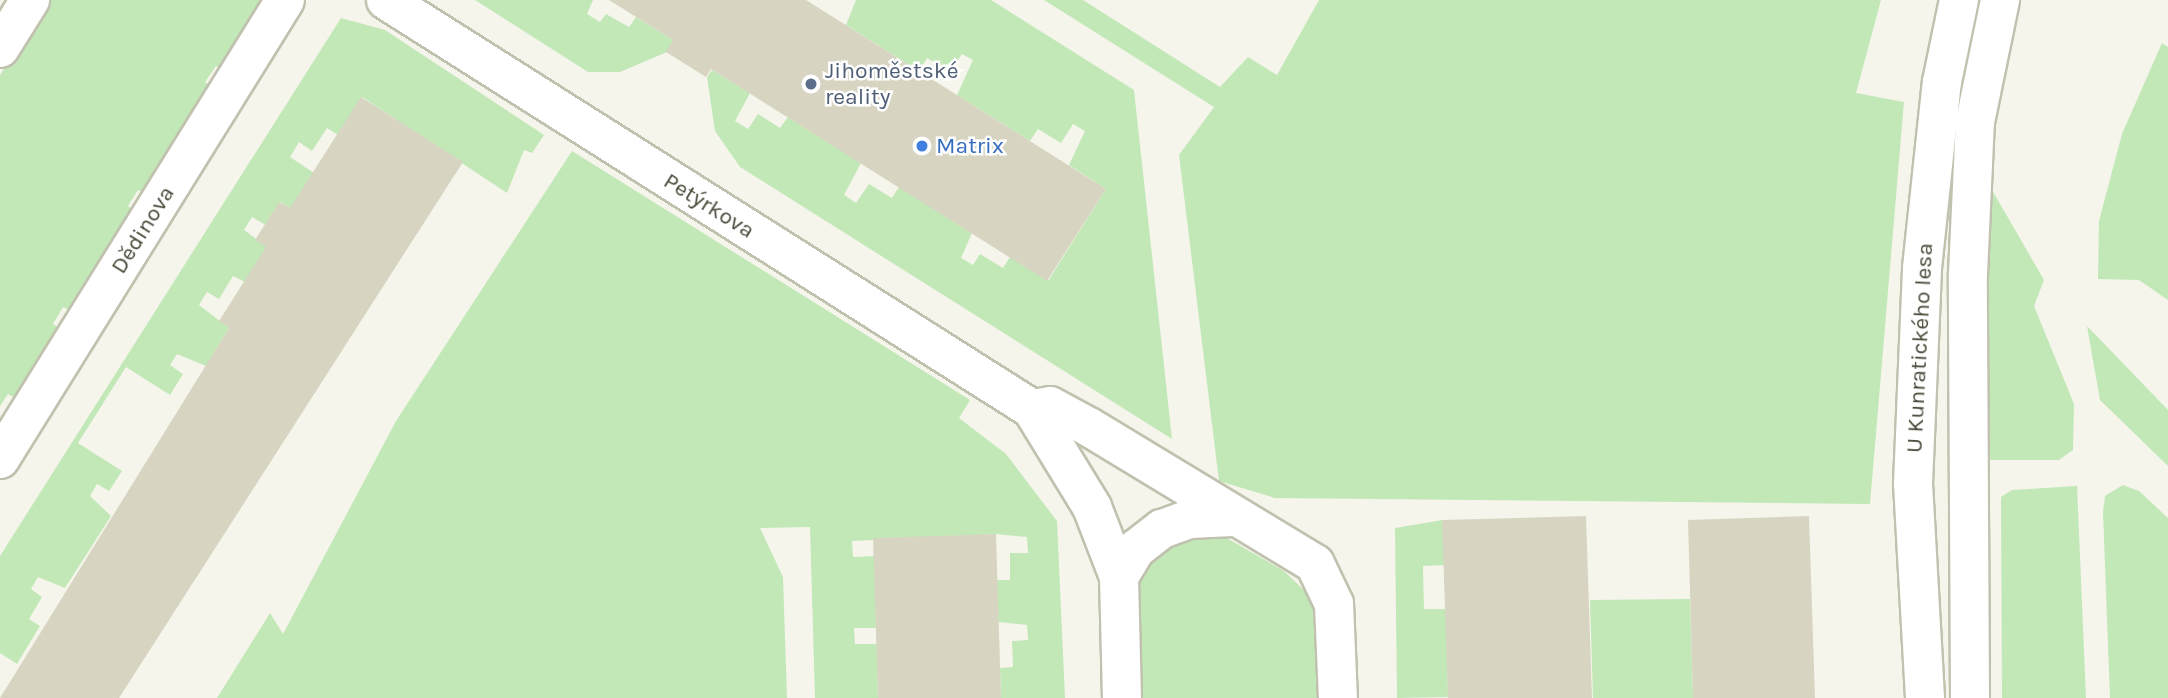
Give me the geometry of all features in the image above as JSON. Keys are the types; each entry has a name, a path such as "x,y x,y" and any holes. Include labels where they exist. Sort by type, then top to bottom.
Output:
{"street":[{"path":"0,48 30,0"},
{"name":"Dědinova","path":"0,459 285,0"},
{"name":"Petýrkova","path":"386,0 1032,409 1092,507 1119,577 1122,698"},
{"name":"U Kunratického lesa","path":"1925,698 1913,484 1922,268 1941,82 1959,0"},
{"name":"U Kunratického lesa","path":"1969,698 1968,274 1975,122 2000,0"},
{"name":"Petýrkova","path":"1032,409 1050,406 1070,416 1233,517 1315,564 1329,584 1338,698"},
{"path":"1119,577 1136,549 1162,529 1189,519 1233,517"}],"green space":[{"path":"48,0 261,0 222,70 216,66 205,82 211,87 144,193 138,190 128,206 134,210 71,311 63,307 53,324 59,328 15,398 8,394 0,406 0,75"},
{"path":"475,0 593,0 587,14 600,22 606,14 629,27 636,17 673,40 667,52 620,72 588,72"},
{"path":"856,0 991,0 1134,90 1172,439 740,167 715,131 707,77 712,70 750,93 735,121 748,129 758,114 780,128 788,117 861,163 844,195 856,203 869,184 892,198 899,187 972,233 961,258 973,265 980,254 1003,268 1010,257 1048,281 1106,189 1069,165 1085,131 1073,124 1061,143 1038,129 1030,141 957,95 973,60 962,54 950,72 927,58 919,71 846,25"},
{"path":"1044,0 1083,0 1220,87 1248,57 1277,75 1319,0 1881,0 1856,93 1904,102 1870,504 1275,498 1219,481 1179,155 1214,107"},
{"path":"341,18 385,30 544,135 532,153 524,150 507,193 362,97 338,135 327,128 312,151 299,142 290,157 314,173 291,209 280,202 266,225 252,217 244,230 267,247 245,282 233,276 219,299 207,292 199,305 229,328 206,366 177,354 170,365 183,374 170,395 126,367 78,443 122,471 109,491 97,484 90,496 111,516 65,588 38,577 31,589 42,597 29,619 40,626 17,664 0,653 0,556"},
{"path":"2162,43 2168,47 2168,300 2139,280 2098,279 2099,221 2122,134"},
{"path":"572,151 970,400 959,418 1006,454 1057,521 1065,698 1001,698 1000,668 1013,667 1012,641 1028,640 1027,625 998,622 997,580 1010,580 1010,553 1028,553 1027,537 996,534 852,541 853,557 875,556 877,628 854,628 855,644 877,644 878,698 815,698 810,527 760,528 783,577 787,698 217,698 270,613 283,634 396,421"},
{"path":"1988,183 2044,280 2034,306 2074,404 2073,450 2059,460 1986,460"},
{"path":"2087,326 2168,410 2168,466 2100,400"},
{"path":"2123,485 2139,491 2168,518 2168,698 2110,698 2103,512 2105,496"},
{"path":"2077,486 2086,698 2002,698 2001,497 2012,490"},
{"path":"1443,520 1445,565 1423,566 1424,609 1446,609 1448,697 1397,698 1395,528"},
{"path":"1202,534 1225,537 1284,571 1309,595 1320,628 1322,698 1134,698 1131,586 1150,555"},
{"path":"1690,599 1693,698 1593,698 1590,600"}],"building":[{"path":"609,0 806,0 1106,189 1047,281 711,69 706,77 666,52 673,40"},
{"path":"361,97 463,162 119,698 0,698 229,328 219,321 266,247 255,240 279,202 290,208"},
{"path":"1586,516 1592,698 1448,698 1442,520"},
{"path":"1809,516 1815,698 1693,698 1688,520"},
{"path":"996,534 1001,698 878,698 873,538"}],"place":[{"name":"Jihoměstské reality","path":"811,84"},
{"name":"Matrix","path":"922,146"}]}
